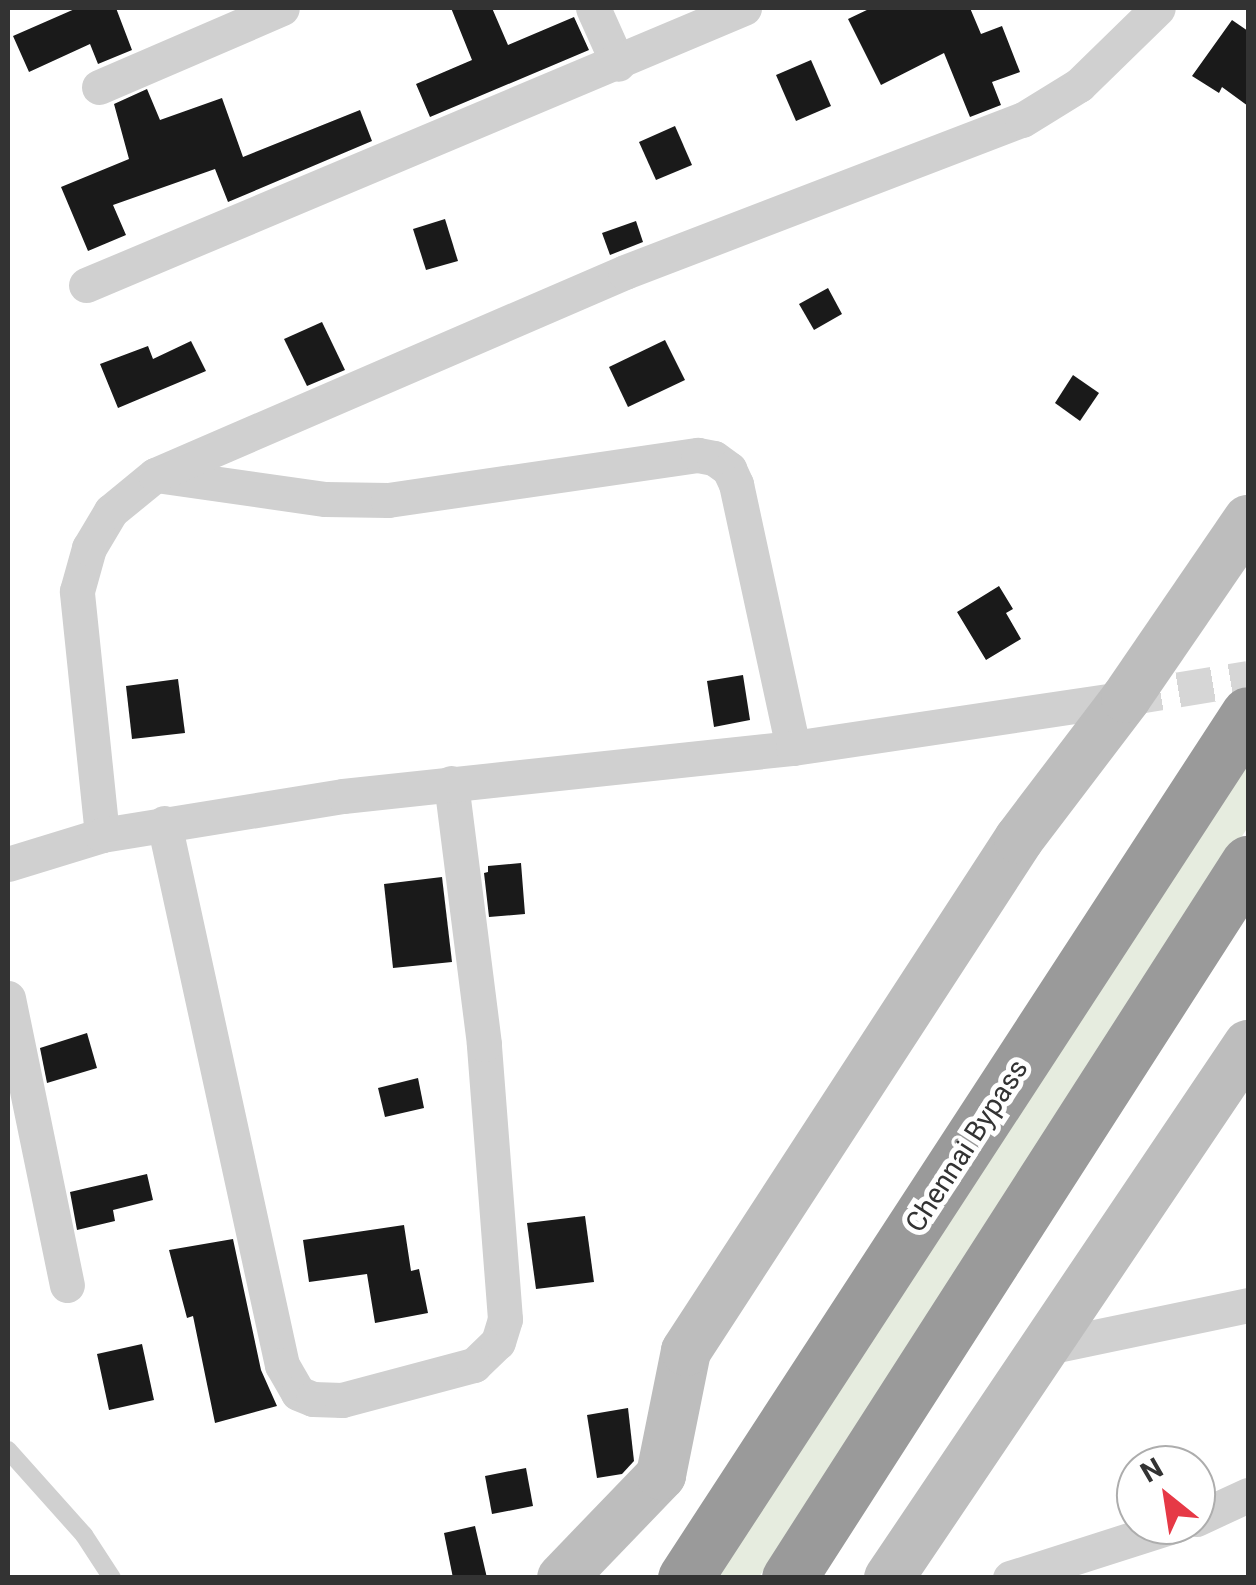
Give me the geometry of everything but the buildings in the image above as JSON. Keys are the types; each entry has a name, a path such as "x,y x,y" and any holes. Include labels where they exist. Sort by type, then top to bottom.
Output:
{"highway":[{"name":"Chennai Bypass","path":"685,1578 1248,714"},
{"path":"789,1578 1248,863"}],"street":[{"path":"99,87 282,8"},
{"path":"593,8 618,64"},
{"path":"86,285 744,8"},
{"path":"102,835 77,591 89,548 111,511 155,475 625,272 973,143 1022,120 1079,85 1158,8"},
{"path":"155,475 325,499 388,500 698,455 714,458 729,468 736,484 793,748"},
{"path":"562,1578 661,1475 686,1350 1019,839 1126,698 1248,520"},
{"path":"8,864 102,835 164,823 452,783 793,748 1126,698"},
{"path":"164,823 282,1365 298,1393 313,1399 342,1400 474,1365 498,1342 506,1319 484,1044 452,783"},
{"path":"8,998 66,1285"},
{"path":"889,1578 1248,1045"},
{"path":"1048,1347 1248,1305"},
{"path":"1216,1510 1248,1495"},
{"path":"1010,1578 1116,1544"}],"lane":[{"path":"8,1450 84,1535 112,1578"}],"shaded area":[{"path":"1248,760 1248,827 808,1503 759,1577 711,1578"}],"tunnel":[{"path":"1126,698 1248,678"}]}
